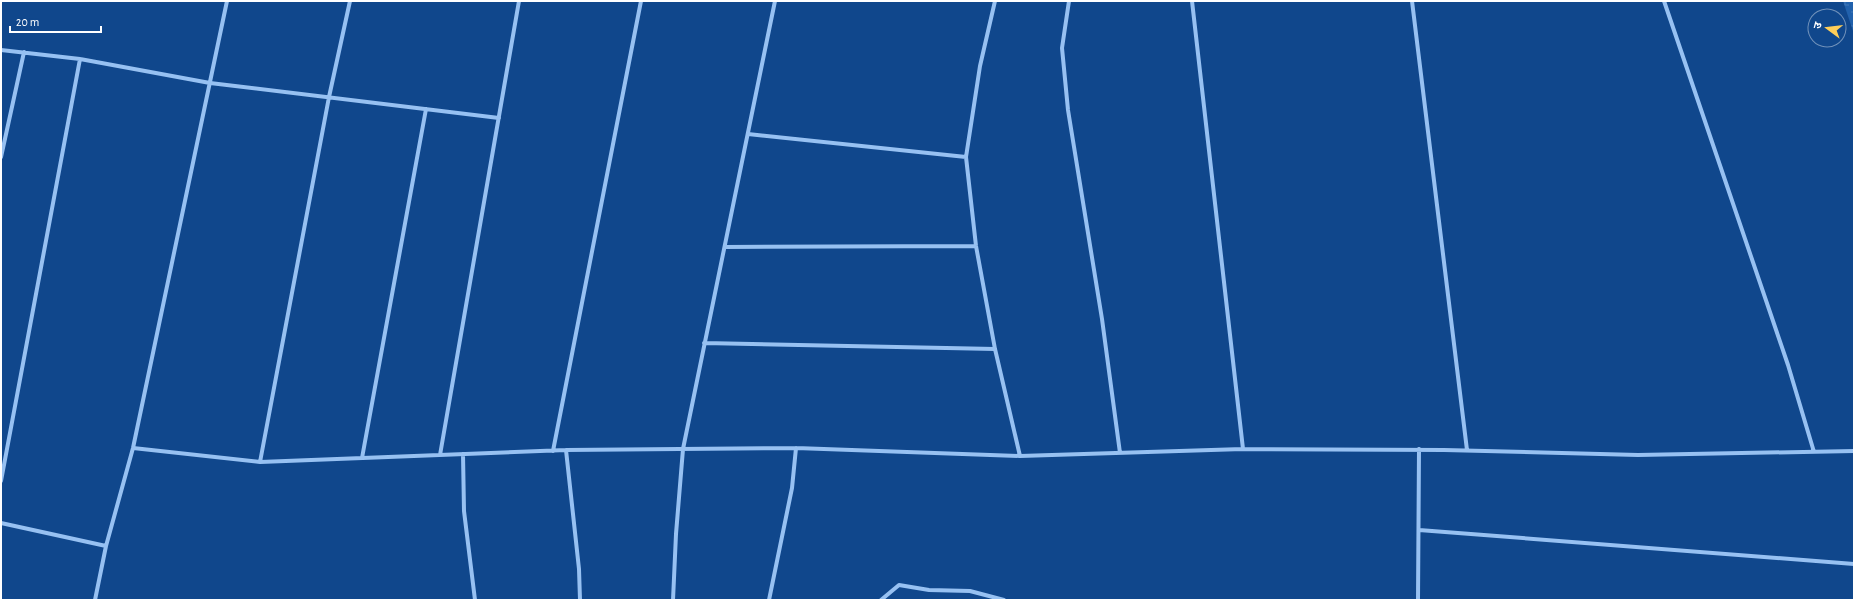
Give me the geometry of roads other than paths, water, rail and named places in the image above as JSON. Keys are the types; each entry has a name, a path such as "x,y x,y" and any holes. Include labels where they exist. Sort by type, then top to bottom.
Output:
{"street":[{"path":"95,600 106,546 133,448 227,1"},
{"path":"260,462 329,97 350,1"},
{"path":"440,455 519,1"},
{"path":"553,451 641,1"},
{"path":"673,600 676,534 683,449 775,1"},
{"path":"995,1 980,66 966,157 976,246 995,349 1020,456"},
{"path":"1069,1 1062,48 1068,110 1102,319 1120,453"},
{"path":"1192,1 1243,449"},
{"path":"1412,1 1467,450"},
{"path":"1664,1 1788,364 1814,452"},
{"path":"1,50 80,59 210,82 499,118"},
{"path":"1,157 24,52"},
{"path":"1,481 80,59"},
{"path":"362,458 426,109"},
{"path":"748,134 966,157"},
{"path":"725,247 976,246"},
{"path":"704,343 995,349"},
{"path":"133,448 260,462 566,450 796,448 1020,456 1243,449 1419,449 1638,455 1854,451"},
{"path":"769,600 792,488 796,448"},
{"path":"1418,600 1419,449"},
{"path":"566,450 579,569 580,600"},
{"path":"463,454 464,511 475,600"},
{"path":"1,523 106,546"},
{"path":"1418,530 1854,564"},
{"path":"881,600 899,585 928,590 970,591 1004,600"}]}
